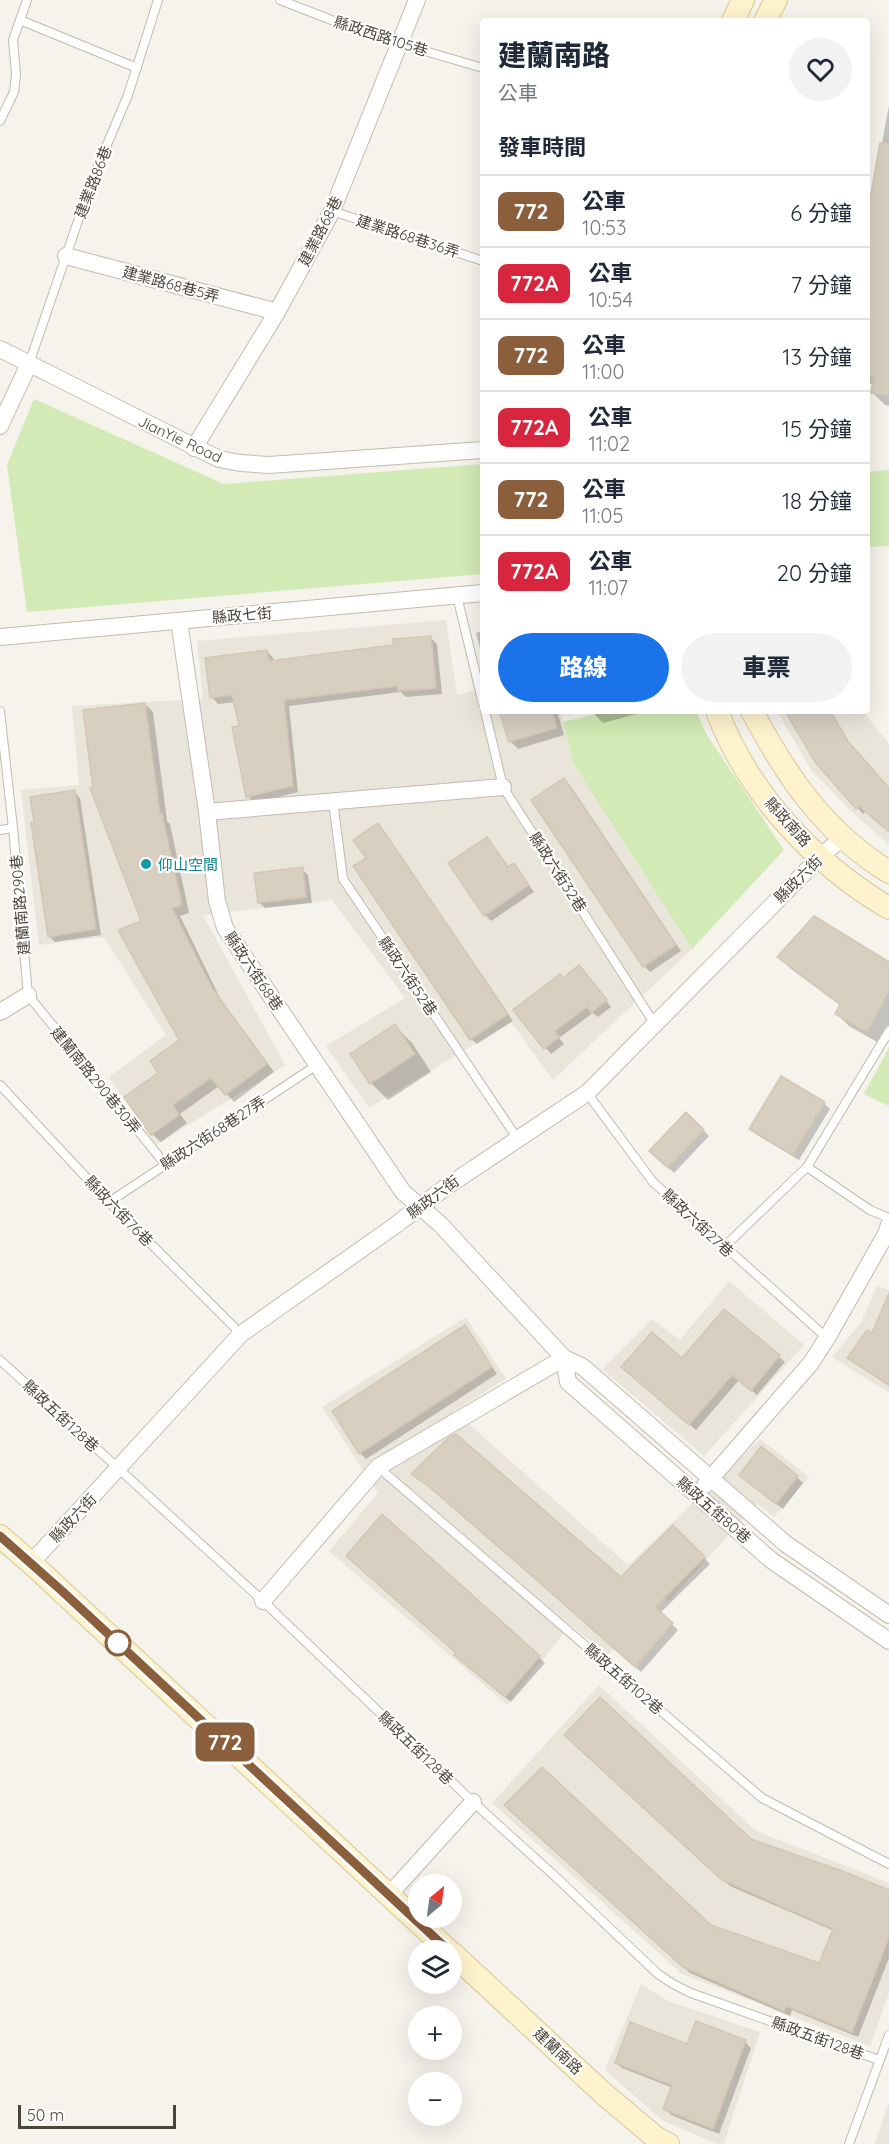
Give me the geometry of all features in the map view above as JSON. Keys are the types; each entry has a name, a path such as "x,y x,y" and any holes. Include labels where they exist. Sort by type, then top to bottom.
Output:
{"street":[{"name":"建業路68巷","path":"194,448 277,312 332,211 417,0"},
{"path":"735,18 743,0"},
{"path":"767,18 776,0"},
{"name":"建業路68巷5弄","path":"66,256 277,312"},
{"name":"JianYie Road","path":"0,349 219,459 269,465 480,450"},
{"path":"0,426 29,364"},
{"name":"縣政七街","path":"0,637 480,593"},
{"name":"縣政六街68巷","path":"179,621 207,812 217,901 225,928 403,1192 421,1207"},
{"name":"縣政南路","path":"718,714 724,731 757,787 786,824 820,857 864,893 889,908"},
{"name":"縣政南路","path":"754,714 771,747 806,798 842,838 889,872"},
{"path":"207,812 503,787"},
{"name":"縣政六街","path":"31,1563 241,1334 446,1187 586,1093 820,857 842,838"},
{"path":"0,1012 28,995"},
{"name":"縣政五街80巷","path":"421,1207 440,1224 564,1358 583,1367 786,1544 889,1615"},
{"path":"696,1494 811,1363 886,1234 889,1225"},
{"path":"263,1601 378,1467 564,1358"},
{"name":"縣政五街80巷","path":"564,1358 568,1382 771,1560 889,1641"},
{"name":"建蘭南路","path":"0,1536 437,1940"},
{"path":"389,1895 473,1802"},
{"name":"建蘭南路","path":"462,1963 604,2094 656,2137 668,2144"}],"lane":[{"path":"0,121 14,92 16,74 13,40 27,0"},
{"name":"建業路86巷","path":"29,364 92,180 115,128 137,68 158,0"},
{"name":"縣政西路105巷","path":"280,0 370,35 480,67"},
{"path":"20,20 137,68"},
{"name":"建業路68巷36弄","path":"332,211 480,260"},
{"path":"457,596 480,692"},
{"name":"建蘭南路290巷","path":"0,711 28,995"},
{"name":"縣政六街32巷","path":"486,714 503,787 654,1023"},
{"name":"縣政六街52巷","path":"333,801 343,879 517,1138"},
{"path":"0,830 13,828"},
{"name":"建蘭南路290巷30弄","path":"28,995 165,1164"},
{"path":"724,1247 807,1167 889,1031"},
{"name":"縣政六街68巷27弄","path":"109,1202 317,1065"},
{"name":"縣政六街76巷","path":"0,1085 109,1202 241,1334"},
{"name":"縣政六街27巷","path":"586,1093 653,1182 827,1338"},
{"path":"807,1167 870,1210 889,1218"},
{"name":"縣政五街128巷","path":"0,1360 263,1601 473,1802 658,1974 691,1993 879,2060"},
{"name":"縣政五街102巷","path":"378,1467 762,1798 889,1864"},
{"path":"849,2144 889,2035"}],"shaded area":[{"path":"446,620 457,695 480,690 480,714 561,714 573,763 692,949 553,1080 511,1022 369,1108 326,1046 405,998 332,900 203,915 285,1065 156,1145 109,1077 166,1035 104,937 39,945 21,790 79,785 72,706 203,699 197,641"},
{"path":"779,714 865,714 889,744 889,845 852,812 811,770"},
{"path":"729,1281 804,1345 704,1456 602,1369 652,1319 680,1340"},
{"path":"877,1286 889,1290 889,1393 832,1357 861,1323"},
{"path":"466,1317 506,1379 454,1411 628,1565 760,1439 809,1477 774,1517 757,1504 669,1601 661,1595 608,1655 570,1625 507,1705 329,1551 378,1493 322,1407"},
{"path":"599,1685 756,1831 889,1883 889,1993 870,2046 682,1974 492,1803"},
{"path":"641,1984 668,2001 760,2032 724,2144 717,2144 662,2120 605,2070"},
{"path":"889,2102 889,2144 875,2144"}],"green space":[{"path":"34,399 224,484 480,464 480,574 27,612 7,465"},
{"path":"889,470 889,546 870,547 870,472"},
{"path":"597,714 697,714 707,735 784,850 692,949 573,763 563,722"},
{"path":"889,1048 889,1106 864,1094"}],"building":[{"path":"880,143 889,143 889,396 871,393 874,377 870,376 870,199"},
{"path":"431,636 436,688 398,691 397,686 284,700 293,786 246,797 232,727 239,726 232,695 210,698 205,658 267,650 269,661 393,645 393,639"},
{"path":"145,703 160,814 162,814 182,905 172,908 212,988 267,1064 225,1095 211,1078 173,1105 179,1115 151,1135 124,1097 158,1073 150,1061 179,1040 118,930 141,921 90,788 93,788 83,710"},
{"path":"500,714 553,714 557,728 509,742"},
{"path":"787,714 832,714 847,740 889,788 889,832 859,806 856,809 815,762"},
{"path":"564,778 676,945 643,967 531,800"},
{"path":"75,790 96,929 48,937 31,823 34,823 30,797"},
{"path":"378,823 508,1014 470,1040 353,866 366,858 353,840"},
{"path":"487,837 508,867 514,863 529,885 484,916 448,863"},
{"path":"303,867 306,897 258,903 254,873"},
{"path":"814,916 889,962 889,992 867,1032 835,1014 840,1004 777,957"},
{"path":"579,965 607,1000 591,1013 587,1007 555,1031 559,1037 544,1049 513,1010 560,974 563,978"},
{"path":"395,1024 415,1054 370,1084 350,1054"},
{"path":"781,1076 825,1102 793,1155 749,1129"},
{"path":"686,1112 704,1130 668,1168 649,1151"},
{"path":"889,1293 889,1385 847,1358 867,1330 872,1333"},
{"path":"724,1309 780,1355 751,1391 732,1375 689,1425 621,1367 652,1332 682,1358"},
{"path":"465,1325 492,1367 359,1454 332,1411"},
{"path":"456,1434 621,1577 673,1525 705,1557 655,1607 673,1623 635,1667 427,1485 411,1474 448,1438"},
{"path":"761,1446 798,1476 776,1504 739,1475"},
{"path":"382,1514 540,1656 505,1697 454,1655 456,1653 346,1556"},
{"path":"600,1697 751,1839 889,1890 889,1938 852,2032 786,2006 784,2011 683,1967 504,1805 542,1767 711,1925 819,1963 833,1929 722,1880 564,1735"},
{"path":"696,2021 746,2040 713,2129 663,2109 672,2085 615,2063 630,2022 687,2044"}],"bus line":[{"name":"772","path":"0,1536 437,1940"}],"place":[{"name":"仰山空間","path":"146,864"}]}
